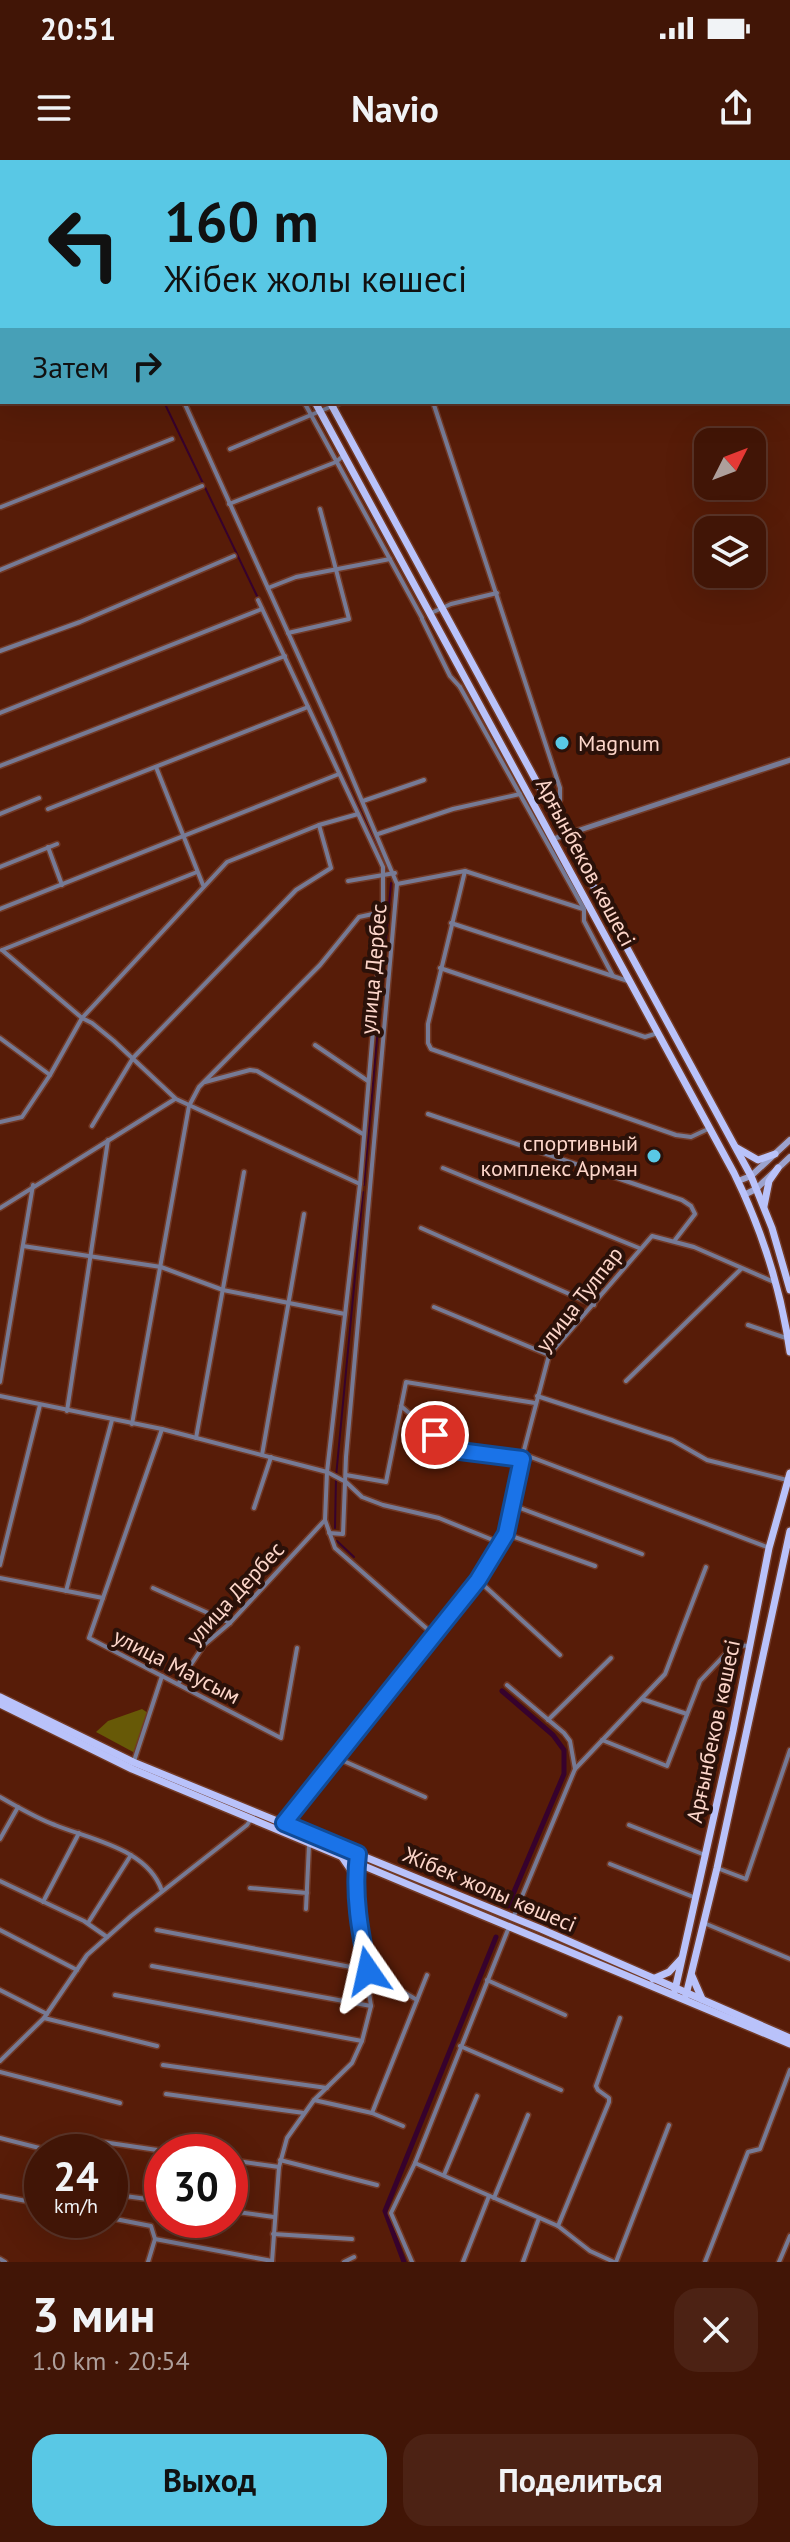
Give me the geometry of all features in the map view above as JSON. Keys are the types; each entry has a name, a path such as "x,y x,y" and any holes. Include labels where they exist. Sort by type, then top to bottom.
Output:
{"main road":[{"name":"Арғынбеков көшесі","path":"331,404 736,1147 764,1208 790,1290"},
{"name":"Арғынбеков көшесі","path":"318,406 394,556 430,613 553,839 588,910 738,1181 760,1231 776,1283 790,1352"},
{"path":"738,1181 751,1176 790,1140"},
{"path":"736,1147 758,1160 775,1154"},
{"path":"744,1195 756,1189 790,1157"},
{"path":"764,1208 769,1181 778,1168"},
{"name":"Арғынбеков көшесі","path":"674,1993 733,1731 769,1548 790,1473"},
{"name":"Арғынбеков көшесі","path":"685,1997 717,1868 790,1531"},
{"name":"Жібек жолы көшесі","path":"0,1697 133,1762 284,1823 357,1858 790,2044"},
{"name":"Жібек жолы көшесі","path":"0,1704 132,1769 341,1855 357,1858"},
{"path":"733,1731 745,1735"},
{"path":"341,1855 355,1876"},
{"name":"Жібек жолы көшесі","path":"511,1923 653,1979 674,1993"},
{"path":"653,1979 669,1972 682,1958"},
{"path":"691,1974 702,1999"},
{"name":"Жібек жолы көшесі","path":"685,1997 702,1999 790,2038"}],"street":[{"name":"улица Дербес","path":"185,404 378,834 397,884 365,1222 343,1534 329,1533"},
{"path":"305,404 336,462 394,556 426,633 450,676 460,687 588,910"},
{"path":"230,449 311,414 318,406 331,404"},
{"path":"434,404 560,788 560,800 552,810"},
{"path":"0,506 172,439"},
{"path":"228,504 336,462 344,455"},
{"path":"0,570 202,486"},
{"path":"288,633 349,619 320,509"},
{"path":"0,651 80,622 234,556"},
{"path":"268,588 296,577 394,556"},
{"path":"422,618 442,608 497,593"},
{"name":"улица Дербес","path":"178,1684 204,1645 230,1623 325,1520 327,1472 360,1184 383,912 383,867 258,600"},
{"path":"0,713 263,609"},
{"path":"0,766 285,656"},
{"path":"460,687 470,687"},
{"path":"48,809 308,707"},
{"path":"553,839 790,760"},
{"path":"156,767 203,885"},
{"path":"0,909 339,774"},
{"path":"363,801 424,780"},
{"path":"378,834 453,809 520,794"},
{"path":"0,814 39,798"},
{"path":"0,1122 22,1117 82,1018 227,862 319,825 358,814"},
{"path":"92,1126 133,1058 296,890 331,868 319,825"},
{"path":"0,867 57,844"},
{"path":"48,847 62,885"},
{"path":"465,871 439,968 428,1024 428,1043 436,1052 676,1135 691,1137 710,1127"},
{"path":"397,884 465,871 588,910 604,904"},
{"path":"197,872 1,950 92,1023 176,1099 360,1184"},
{"path":"348,881 395,873"},
{"path":"588,910 584,921 613,976"},
{"path":"132,1424 189,1106 203,1082 320,965 359,917 383,912"},
{"path":"451,923 630,982"},
{"path":"439,968 645,1037 658,1033"},
{"path":"0,1038 50,1075"},
{"path":"315,1045 368,1081"},
{"path":"203,1082 257,1071 363,1134"},
{"path":"0,1208 176,1099"},
{"path":"428,1114 682,1200 691,1206 695,1214 675,1241 776,1283"},
{"path":"67,1411 108,1140"},
{"path":"443,1168 639,1248"},
{"path":"196,1438 244,1172"},
{"path":"0,1382 33,1185"},
{"path":"262,1455 304,1214"},
{"path":"421,1228 594,1305"},
{"name":"улица Тулпар","path":"284,1823 478,1580 506,1534 522,1457 549,1355 652,1236 675,1241"},
{"path":"23,1246 161,1267 223,1290 345,1314"},
{"path":"626,1381 741,1269"},
{"path":"434,1307 549,1355"},
{"path":"748,1325 788,1338"},
{"path":"346,1475 386,1482 406,1382 535,1403"},
{"path":"0,1396 162,1429 327,1472 346,1482 362,1497 439,1518 500,1543"},
{"path":"537,1396 672,1440 707,1460 789,1481"},
{"path":"0,1565 40,1404"},
{"path":"401,1406 452,1450 522,1457 769,1548"},
{"path":"66,1591 112,1420"},
{"name":"улица Маусым","path":"162,1429 89,1638 281,1738 297,1648"},
{"path":"254,1508 271,1457"},
{"path":"512,1505 642,1554"},
{"path":"325,1520 335,1548 434,1635"},
{"path":"506,1534 595,1566"},
{"path":"412,2262 391,2213 415,2163 575,1769 670,1665 706,1567"},
{"path":"0,1578 103,1598"},
{"path":"478,1580 560,1655"},
{"path":"153,1588 230,1623"},
{"path":"601,1739 667,1766 700,1681 734,1645 750,1646"},
{"path":"548,1720 611,1658"},
{"path":"133,1762 162,1676"},
{"path":"507,1685 570,1741 575,1769"},
{"path":"642,1699 687,1714"},
{"path":"717,1868 746,1879 790,1750"},
{"path":"337,1758 425,1797"},
{"path":"0,1797 131,1855 159,1880 162,1891"},
{"path":"0,1839 18,1807"},
{"path":"1,2059 45,2016 87,1955 251,1819"},
{"path":"629,1825 706,1855"},
{"path":"43,1902 79,1833"},
{"path":"306,1909 309,1842"},
{"path":"88,1923 131,1855"},
{"path":"155,2239 272,2261 279,2167 287,2138 314,2100 352,2063 362,2041 371,2006 358,1920 357,1858"},
{"path":"610,1864 696,1898"},
{"path":"0,1881 88,1923 108,1937"},
{"path":"250,1888 307,1893"},
{"path":"704,1923 790,1959"},
{"path":"0,1930 77,1970"},
{"path":"157,1930 368,1971 417,2000"},
{"path":"152,1966 371,2006"},
{"path":"372,2113 427,1975"},
{"path":"487,1980 565,2015"},
{"path":"0,1990 45,2016 157,2046"},
{"path":"115,1995 362,2041"},
{"path":"558,2226 609,2102 609,2098 596,2086 620,2018"},
{"path":"460,2046 561,2090"},
{"path":"163,2065 327,2088"},
{"path":"705,2262 748,2152 760,2149 790,2070"},
{"path":"0,2072 120,2103"},
{"path":"166,2094 304,2113"},
{"path":"444,2176 477,2096"},
{"path":"314,2100 372,2113 403,2126"},
{"path":"463,2262 528,2115"},
{"path":"415,2163 558,2226 590,2251 615,2262 669,2125"},
{"path":"0,2138 24,2144"},
{"path":"280,2160 377,2185"},
{"path":"248,2163 279,2167"},
{"path":"0,2196 24,2201"},
{"path":"248,2213 274,2217"},
{"path":"523,2262 539,2218"},
{"path":"128,2222 151,2226 155,2239 148,2262"},
{"path":"273,2234 352,2239"},
{"path":"779,2262 790,2236"},
{"path":"344,2262 354,2257"}],"shaded area":[{"path":"142,1709 148,1713 135,1753 96,1732 108,1721"}],"waterway":[{"path":"165,404 258,598"},
{"path":"316,719 388,869"},
{"path":"364,1185 391,883"},
{"path":"335,1528 336,1477 363,1192"},
{"path":"337,1541 354,1557"},
{"path":"502,1691 553,1735 564,1750 564,1774 508,1906"},
{"path":"404,2262 385,2211 496,1937"}],"place":[{"name":"Magnum","path":"562,743"},
{"name":"спортивный комплекс Арман","path":"654,1156"}],"route":[{"path":"368,1971 358,1920 355,1876 358,1854 284,1823 478,1580 506,1534 522,1459 452,1450 435,1435"}]}
